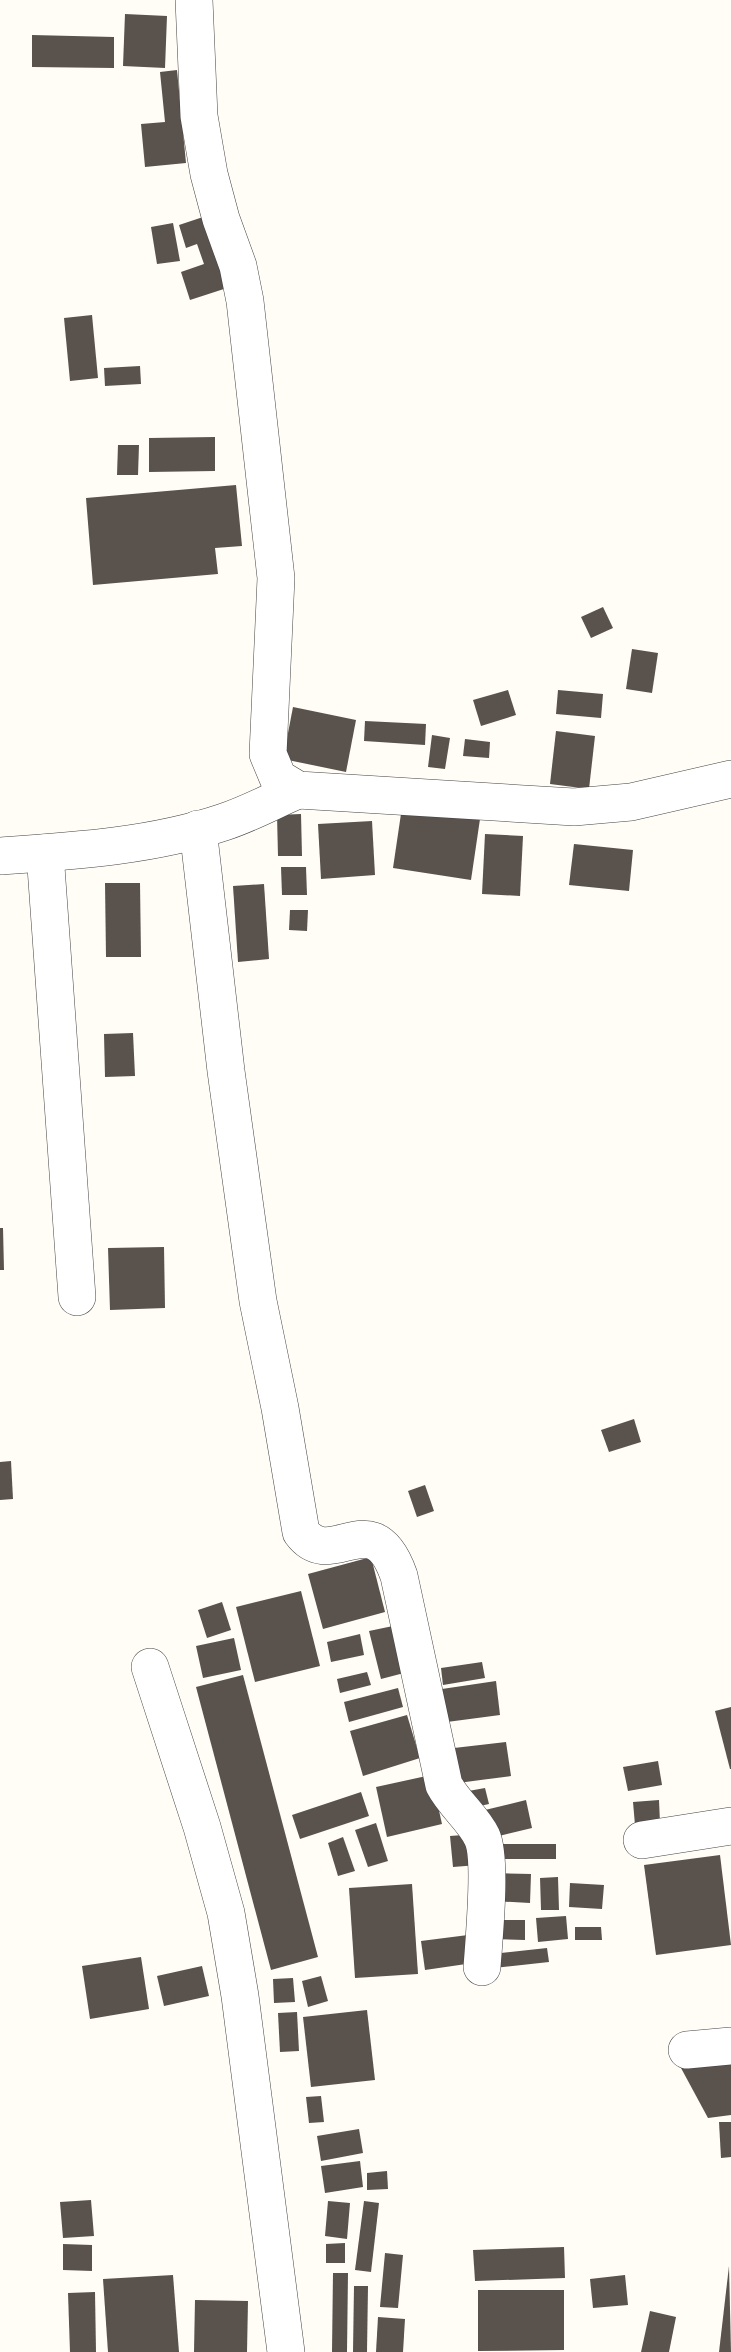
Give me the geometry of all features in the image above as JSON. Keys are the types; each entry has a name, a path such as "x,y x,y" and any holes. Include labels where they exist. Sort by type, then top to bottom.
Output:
{"street":[{"path":"194,0 200,116 209,174 238,266 245,301 271,524 276,578 268,754 278,778 298,790"},
{"path":"0,856 45,853 156,838 198,829 225,822 298,790 574,807 631,802 731,779"},
{"path":"198,829 226,1071 258,1301 301,1532 309,1542 323,1546 360,1539 372,1540 384,1546 393,1558 444,1784 453,1801 483,1838 486,1873 482,1967"},
{"path":"45,853 77,1297"},
{"path":"150,1667 202,1827 226,1913 240,1996 286,2352"},
{"path":"642,1840 731,1826"},
{"path":"687,2050 731,2046"}],"building":[{"path":"125,14 167,16 165,68 123,66"},
{"path":"32,35 114,37 114,68 32,67"},
{"path":"177,70 186,163 145,167 141,124 165,122 160,72"},
{"path":"206,216 230,287 190,300 181,272 204,264 197,244 186,248 179,225"},
{"path":"173,223 180,261 157,264 151,227"},
{"path":"92,315 98,378 70,381 64,318"},
{"path":"140,366 141,384 105,386 104,368"},
{"path":"215,437 215,471 149,472 149,438"},
{"path":"118,445 139,445 138,475 117,475"},
{"path":"236,485 242,546 215,548 218,574 93,585 86,498"},
{"path":"603,607 613,628 591,638 581,617"},
{"path":"632,649 658,653 652,693 626,689"},
{"path":"508,690 516,715 481,726 473,700"},
{"path":"558,690 603,694 601,718 556,714"},
{"path":"293,707 356,720 346,772 283,759"},
{"path":"365,721 426,724 425,745 364,741"},
{"path":"556,731 595,736 589,789 550,784"},
{"path":"432,735 450,738 445,769 428,767"},
{"path":"465,739 490,742 489,758 463,756"},
{"path":"402,807 480,819 471,880 393,868"},
{"path":"301,814 302,856 278,856 277,815"},
{"path":"372,821 375,875 321,879 318,824"},
{"path":"485,834 523,836 520,896 482,894"},
{"path":"574,844 633,850 629,891 569,885"},
{"path":"281,867 306,867 307,895 282,895"},
{"path":"105,883 140,883 141,957 106,957"},
{"path":"264,884 269,959 238,962 233,886"},
{"path":"290,910 308,910 307,931 289,930"},
{"path":"133,1033 135,1076 105,1077 104,1034"},
{"path":"0,1228 3,1228 4,1270 0,1270"},
{"path":"164,1247 165,1308 110,1310 108,1248"},
{"path":"634,1419 641,1442 609,1452 601,1430"},
{"path":"11,1461 13,1499 0,1500 0,1462"},
{"path":"425,1485 434,1511 417,1517 408,1491"},
{"path":"371,1557 385,1612 323,1629 308,1574"},
{"path":"301,1591 320,1666 255,1682 236,1607"},
{"path":"222,1602 231,1630 207,1638 198,1610"},
{"path":"393,1626 404,1673 381,1679 369,1631"},
{"path":"360,1634 364,1655 331,1662 327,1642"},
{"path":"234,1638 241,1670 203,1678 196,1646"},
{"path":"482,1662 485,1678 443,1685 441,1668"},
{"path":"367,1672 371,1685 340,1693 337,1679"},
{"path":"243,1675 318,1957 271,1970 196,1687"},
{"path":"496,1681 500,1715 447,1722 442,1689"},
{"path":"398,1688 403,1707 349,1722 344,1702"},
{"path":"731,1707 731,1769 730,1769 715,1711"},
{"path":"407,1715 420,1758 363,1776 350,1731"},
{"path":"506,1742 511,1776 458,1783 454,1748"},
{"path":"658,1761 662,1785 628,1791 623,1767"},
{"path":"431,1775 442,1824 387,1837 376,1787"},
{"path":"485,1788 489,1804 466,1809 463,1792"},
{"path":"361,1792 369,1816 300,1839 292,1815"},
{"path":"526,1800 532,1828 491,1838 485,1810"},
{"path":"659,1800 660,1823 635,1825 633,1802"},
{"path":"376,1823 388,1861 368,1867 355,1830"},
{"path":"476,1834 478,1865 453,1867 450,1836"},
{"path":"343,1837 355,1871 338,1876 328,1843"},
{"path":"495,1844 556,1844 556,1859 495,1859"},
{"path":"720,1855 731,1945 656,1955 644,1865"},
{"path":"494,1873 531,1874 530,1903 493,1901"},
{"path":"558,1877 559,1910 541,1910 540,1878"},
{"path":"570,1883 604,1885 602,1909 569,1907"},
{"path":"412,1884 418,1974 355,1978 349,1888"},
{"path":"566,1916 568,1939 538,1942 536,1918"},
{"path":"493,1920 525,1920 525,1940 492,1939"},
{"path":"575,1927 601,1927 602,1940 575,1940"},
{"path":"468,1935 473,1963 425,1970 421,1941"},
{"path":"547,1948 549,1962 494,1968 492,1954"},
{"path":"141,1957 149,2009 90,2019 82,1966"},
{"path":"202,1966 209,1996 164,2006 157,1976"},
{"path":"321,1976 328,2001 308,2007 302,1981"},
{"path":"293,1978 295,2002 274,2003 273,1979"},
{"path":"367,2010 375,2080 311,2087 303,2017"},
{"path":"297,2012 299,2051 280,2052 278,2013"},
{"path":"731,2059 731,2115 708,2118 681,2068"},
{"path":"321,2096 324,2122 309,2123 306,2097"},
{"path":"719,2122 731,2122 731,2157 721,2158"},
{"path":"359,2129 363,2153 321,2161 317,2136"},
{"path":"360,2161 363,2187 325,2193 321,2166"},
{"path":"387,2171 388,2189 367,2190 367,2173"},
{"path":"91,2200 94,2236 63,2238 60,2202"},
{"path":"328,2201 350,2203 347,2239 325,2236"},
{"path":"364,2201 379,2203 371,2272 355,2270"},
{"path":"345,2243 345,2263 326,2263 326,2244"},
{"path":"63,2244 92,2245 92,2271 63,2270"},
{"path":"564,2247 565,2278 475,2281 473,2250"},
{"path":"385,2253 403,2255 398,2308 380,2307"},
{"path":"729,2266 731,2352 719,2352"},
{"path":"333,2273 348,2273 347,2352 332,2352"},
{"path":"173,2275 179,2352 108,2352 103,2279"},
{"path":"625,2275 628,2305 593,2308 590,2279"},
{"path":"354,2286 368,2286 367,2352 353,2352"},
{"path":"478,2290 564,2290 564,2350 478,2351"},
{"path":"95,2292 96,2352 70,2352 68,2293"},
{"path":"195,2300 248,2301 247,2352 194,2352"},
{"path":"650,2311 676,2317 669,2352 641,2352"},
{"path":"378,2317 405,2319 403,2352 376,2352"}]}
